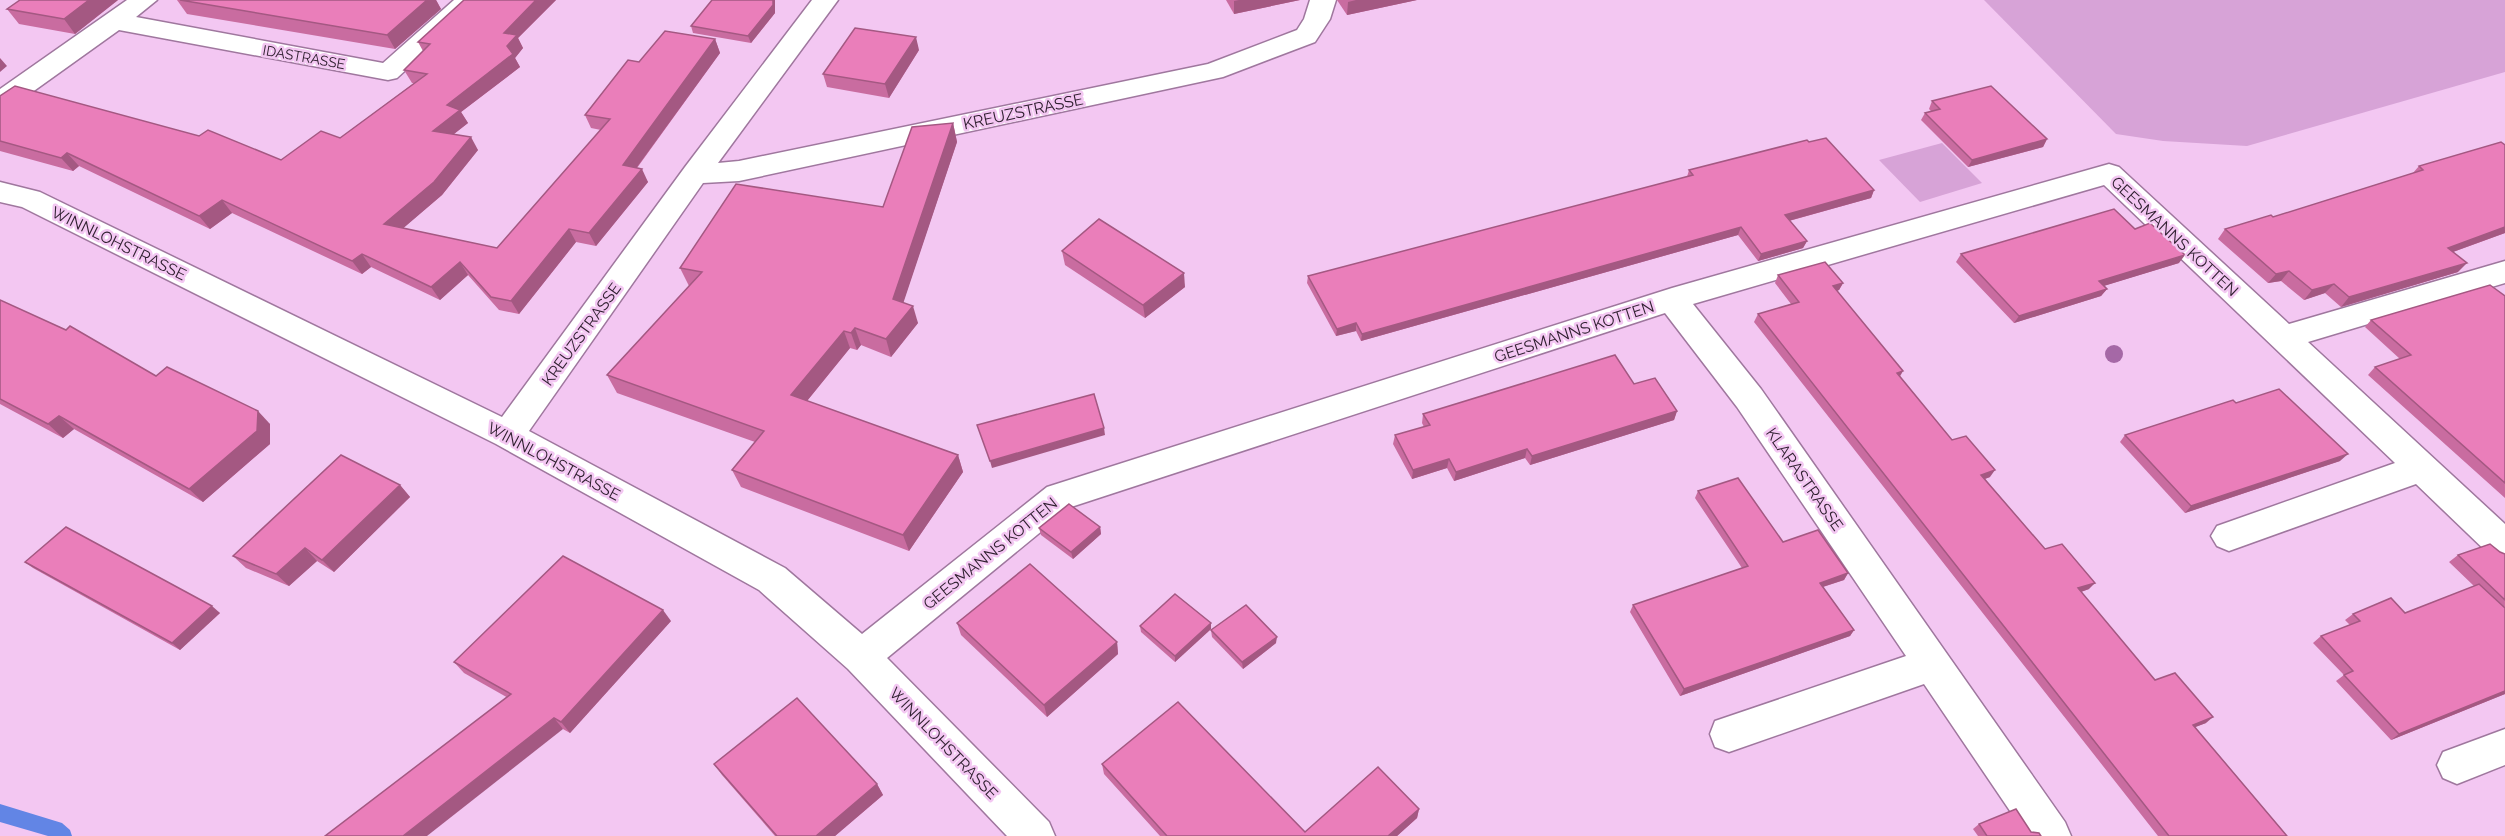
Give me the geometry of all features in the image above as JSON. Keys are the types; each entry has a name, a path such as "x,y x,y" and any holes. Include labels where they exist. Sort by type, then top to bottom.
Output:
{"street":[{"path":"0,102 144,0"},
{"name":"IDASTRASSE","path":"112,21 388,72 469,0"},
{"name":"KREUZSTRASSE","path":"508,435 695,174 825,0"},
{"name":"KREUZSTRASSE","path":"695,174 739,171 1214,71 1306,36 1317,19 1323,0"},
{"name":"GEESMANNS KOTTEN","path":"861,657 1059,497 1672,299 2109,174 2505,546"},
{"name":"WINNLOHSTRASSE","path":"0,192 30,199 508,435 772,579 861,657 1035,836"},
{"path":"2284,337 2505,272"},
{"name":"KLARASTRASSE","path":"1672,299 1749,398 2051,836"},
{"path":"2229,536 2422,468"},
{"path":"1729,734 1932,664"},
{"path":"2457,765 2505,747"}],"shaded area":[{"path":"1984,0 2505,0 2505,72 2247,146 2163,141 2116,134"},
{"path":"1942,143 1982,183 1920,202 1879,160"}],"building":[{"path":"20,0 89,0 64,19 7,9"},
{"path":"180,0 427,0 387,35"},
{"path":"464,0 536,0 504,33 517,35 507,46 513,54 447,105 460,110 433,131 471,137 434,182 384,224 497,248 610,119 585,115 628,60 639,62 665,31 715,39 623,165 642,169 589,233 569,229 511,301 491,297 460,262 431,287 362,254 352,261 222,200 199,216 67,153 61,158 0,141 0,96 15,86 199,136 208,130 281,160 321,131 340,138 427,74 404,70 430,44 418,42"},
{"path":"712,0 773,0 773,5 748,36 691,26"},
{"path":"855,28 916,37 885,84 823,74"},
{"path":"1991,86 2047,139 1972,160 1925,113 1940,109 1932,101"},
{"path":"953,123 893,299 913,306 886,339 855,328 851,333 844,331 791,395 958,455 903,535 732,470 764,431 607,375 702,272 680,268 736,184 883,207 912,127"},
{"path":"1826,138 1874,190 1785,215 1807,241 1761,254 1741,227 1362,334 1356,323 1337,329 1308,276 1693,175 1689,170 1807,140 1809,142"},
{"path":"2501,142 2505,145 2505,227 2448,248 2467,263 2349,297 2334,284 2312,290 2289,271 2276,274 2225,229 2271,215 2273,217 2423,170 2419,166"},
{"path":"2114,209 2135,229 2150,223 2185,255 2099,281 2107,289 2019,316 1961,254"},
{"path":"1099,219 1184,273 1143,305 1062,251"},
{"path":"1825,262 1843,283 1833,286 1903,371 1897,373 1952,440 1966,436 1995,470 1981,475 2045,549 2062,544 2095,583 2078,588 2155,680 2175,673 2213,717 2193,725 2287,836 2169,836 1758,314 1799,302 1778,275"},
{"path":"2490,285 2505,296 2505,483 2375,367 2411,355 2371,320"},
{"path":"0,300 66,330 70,326 156,376 167,367 258,411 257,431 189,489 59,416 48,424 0,399"},
{"path":"1615,355 1634,384 1655,378 1677,411 1532,456 1527,449 1456,472 1449,459 1413,470 1395,435 1430,425 1423,414"},
{"path":"2279,389 2348,454 2191,506 2125,435 2233,400 2236,403"},
{"path":"1094,394 1104,428 990,461 977,425"},
{"path":"341,455 400,485 322,560 305,548 276,574 233,556"},
{"path":"1738,478 1783,542 1818,530 1848,573 1820,583 1854,630 1684,689 1633,605 1748,566 1698,491"},
{"path":"1069,504 1100,527 1071,552 1039,528"},
{"path":"66,527 212,606 172,643 25,562"},
{"path":"2490,544 2505,554 2505,600 2458,555"},
{"path":"563,556 663,610 561,722 554,718 403,836 325,836 511,694 454,662"},
{"path":"1030,564 1117,642 1044,705 957,623"},
{"path":"2479,584 2505,608 2505,691 2399,734 2344,675 2353,671 2321,636 2360,621 2353,614 2391,598 2405,613"},
{"path":"1175,594 1211,623 1175,656 1140,626"},
{"path":"1246,605 1277,637 1242,662 1211,630"},
{"path":"797,698 877,784 816,836 777,836 714,764"},
{"path":"1178,702 1305,832 1378,767 1419,809 1388,836 1167,836 1102,764"},
{"path":"2016,809 2031,832 2039,833 2041,836 1987,836 1979,824"}],"waterway":[{"path":"0,813 55,829 63,836"}]}
